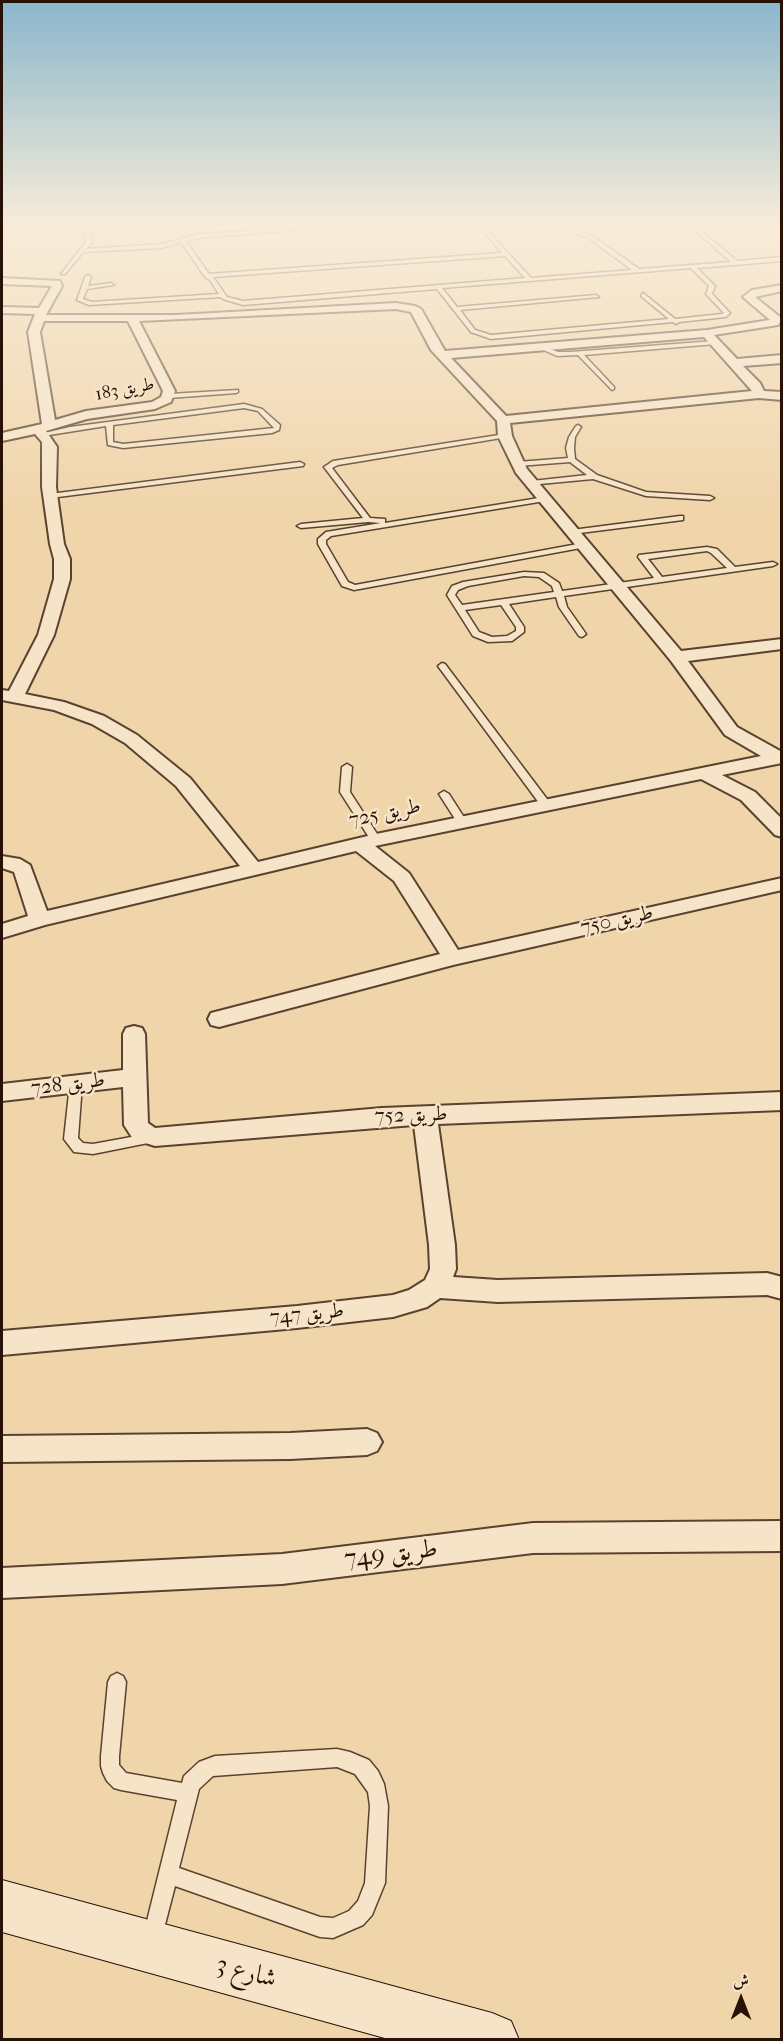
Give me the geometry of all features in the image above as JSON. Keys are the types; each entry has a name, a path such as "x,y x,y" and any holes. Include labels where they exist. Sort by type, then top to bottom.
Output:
{"street":[{"path":"39,320 34,332 43,430 50,447 48,476 62,559 62,579 46,635 8,696 58,706 98,720 131,739 183,782 254,869"},
{"name":"طريق 183","path":"2,437 43,430 86,415 155,405 169,396 133,320"},
{"path":"422,320 429,337 442,355 503,420 505,436 518,464 539,492 677,657 731,731 775,758 756,782 759,805"},
{"path":"442,355 710,338 779,322"},
{"path":"710,338 756,386 759,394"},
{"path":"734,363 782,359"},
{"path":"503,420 759,394 782,396"},
{"path":"677,657 782,644"},
{"path":"724,769 733,746 731,731"},
{"name":"طريق 725","path":"2,931 40,919 377,840 775,758"},
{"path":"702,773 735,787 759,805 782,831"},
{"path":"377,840 453,958"},
{"path":"377,840 402,877"},
{"path":"2,862 13,863 23,869 40,919"},
{"name":"طريق 750","path":"219,1019 453,958 782,884"},
{"path":"134,1034 136,1125 142,1133 155,1137"},
{"name":"طريق 728","path":"2,1093 135,1077"},
{"name":"طريق 752","path":"155,1137 320,1121 782,1101"},
{"path":"425,1116 442,1245 443,1269 436,1287 498,1291 767,1284 782,1288"},
{"name":"طريق 747","path":"2,1343 297,1317 393,1306 417,1299 436,1287"},
{"path":"2,1449 290,1446 367,1442"},
{"name":"طريق 749","path":"2,1583 282,1569 533,1538 782,1536"},
{"name":"شارع 3","path":"2,1906 492,2040"}],"lane":[{"path":"464,320 473,332 491,337 695,320"},
{"path":"540,347 557,354 580,354 710,338"},
{"path":"580,354 612,388"},
{"path":"169,396 236,391"},
{"path":"43,430 109,424 244,406 260,410 278,426 274,431 123,446 110,444 109,424"},
{"path":"572,460 570,448 578,427"},
{"path":"368,520 328,470 329,465 505,436"},
{"path":"518,464 572,460 594,477 646,494 678,498 710,498"},
{"path":"50,496 300,464"},
{"path":"583,545 354,588 345,584 322,544 322,538 329,534 539,492 594,477"},
{"path":"301,526 368,520 382,521 539,492"},
{"path":"572,532 680,518"},
{"path":"659,579 642,557 707,549 714,551 733,569"},
{"path":"619,588 659,579 773,564"},
{"path":"459,608 560,593 782,570"},
{"path":"503,601 520,627 520,632 516,636 500,641 491,640 476,634 451,594 455,588 516,575 533,574 548,578 556,585 563,607 582,634"},
{"path":"442,666 546,805"},
{"path":"347,767 345,792 348,801 377,840"},
{"path":"444,794 462,822"},
{"path":"76,1084 71,1139 79,1148 93,1149 155,1137"},
{"path":"117,1682 110,1756 110,1766 114,1774 121,1781 129,1784 188,1793"},
{"path":"151,1948 168,1874 188,1793 198,1775 215,1765 337,1758 362,1767 371,1778 377,1791 379,1806 375,1883 368,1902 356,1918 333,1928 320,1927 168,1874"}]}
